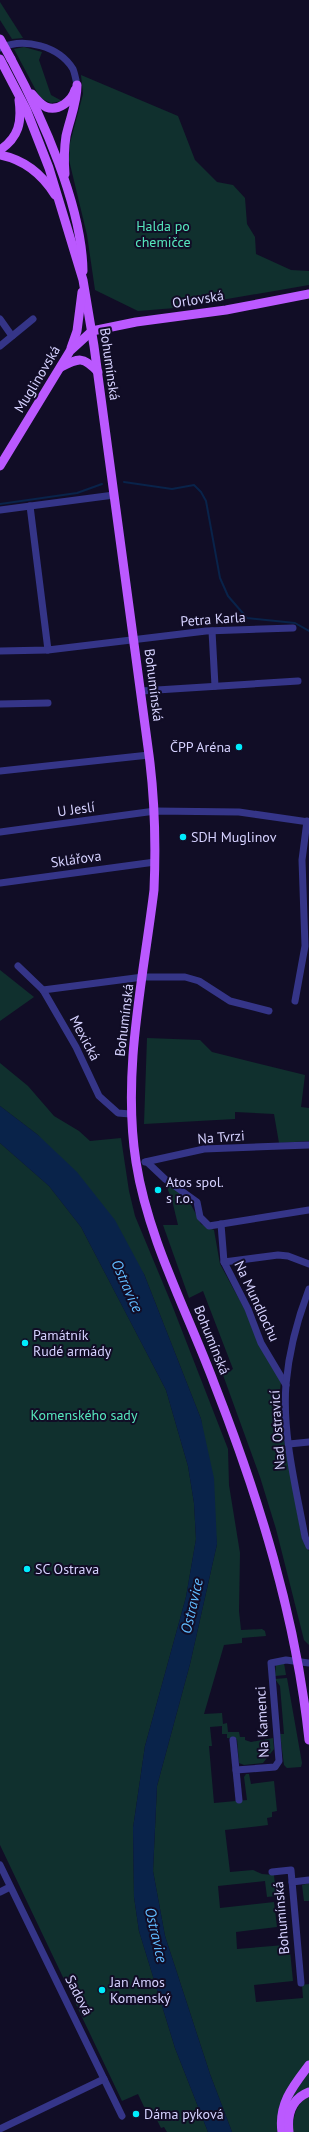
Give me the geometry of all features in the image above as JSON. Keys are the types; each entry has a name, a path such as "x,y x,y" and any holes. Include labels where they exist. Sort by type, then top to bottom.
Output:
{"main road":[{"name":"Bohumínská","path":"0,39 23,81 43,124 65,185 83,252 83,280"},
{"name":"Bohumínská","path":"1,61 18,90 42,148 63,209 83,280 98,372 149,755 155,811 155,862 154,890 133,1052 130,1114 136,1164 153,1226 248,1471 277,1571 297,1661 309,1740"},
{"path":"23,81 37,100 50,108 63,105 71,99 77,85"},
{"path":"65,185 64,150 69,124 76,107 77,85"},
{"path":"0,150 14,138 19,129 21,118 18,90"},
{"path":"0,155 25,163 36,172 49,186 63,209"},
{"path":"70,351 76,331 83,280"},
{"name":"Orlovská","path":"92,332 112,326 219,311 309,294"},
{"name":"Muglinovská","path":"0,466 70,351 92,332"},
{"path":"60,367 74,361 84,360 90,363 98,372"},
{"path":"282,2132 281,2113 284,2102 309,2065"},
{"path":"289,2132 289,2117 292,2107 300,2097 309,2092"}],"street":[{"path":"0,48 19,43 32,44 47,48 66,60 74,70 77,85"},
{"path":"0,346 33,319"},
{"path":"0,320 12,336"},
{"path":"0,510 114,495"},
{"path":"30,506 48,650"},
{"name":"Petra Karla","path":"0,651 48,650 212,631 294,628"},
{"path":"212,631 215,686"},
{"path":"141,691 298,681"},
{"path":"0,704 48,702"},
{"path":"0,771 149,755"},
{"name":"U Jeslí","path":"0,832 155,811 239,812 308,822"},
{"path":"295,1001 307,947 302,860 308,822"},
{"name":"Sklářova","path":"0,883 155,862"},
{"name":"Mexická","path":"18,966 43,990 76,1047 99,1096 118,1113 130,1114"},
{"path":"43,990 143,977 192,979 199,981 226,1000 269,1011"},
{"name":"Na Tvrzi","path":"136,1164 204,1149 309,1145"},
{"path":"147,1162 165,1179 197,1202 200,1217 204,1223 209,1226 309,1210"},
{"name":"Na Mundlochu","path":"221,1224 224,1262 248,1309 262,1343 286,1385"},
{"path":"224,1262 278,1255 309,1264"},
{"name":"Nad Ostravicí","path":"309,1290 294,1331 286,1385 289,1444 305,1537 309,1546"},
{"path":"289,1444 309,1442"},
{"path":"297,1661 309,1663"},
{"name":"Na Kamenci","path":"236,1770 275,1767 279,1761 271,1662 297,1661"},
{"name":"Na Kamenci","path":"233,1740 239,1800"},
{"name":"Sadová","path":"0,1866 122,2116"},
{"name":"Bohumínská","path":"272,1872 291,1870 301,1983"},
{"path":"292,1882 309,1880"},
{"path":"0,1892 10,1887"},
{"path":"0,2129 104,2079"}],"green space":[{"path":"0,2 23,38 12,39 0,20"},
{"path":"24,47 42,52 39,60 51,95 62,101 51,103 40,98 14,49"},
{"name":"Halda po chemičce","path":"81,75 178,116 195,160 217,182 233,185 245,198 247,224 255,237 256,254 291,270 309,271 309,285 175,308 138,311 95,290 87,235 69,160 70,143 83,94"},
{"path":"0,970 34,997 0,1021"},
{"path":"147,1038 200,1040 212,1052 305,1075 301,1107 309,1108 309,1141 279,1143 274,1114 235,1112 235,1119 144,1124"},
{"path":"0,1063 28,1086 54,1116 79,1131 90,1141 121,1138 129,1191 135,1216 172,1305 228,1449 229,1485 240,1553 239,1611 241,1630 262,1629 265,1631 266,1636 242,1638 242,1643 224,1645 204,1714 222,1713 223,1724 227,1723 228,1732 239,1732 240,1737 245,1737 245,1740 251,1742 273,1738 274,1749 263,1763 244,1765 239,1763 237,1739 227,1738 227,1734 222,1734 222,1726 210,1727 212,1746 209,1746 214,1803 247,1800 244,1777 246,1774 249,1774 251,1784 274,1781 277,1811 272,1812 272,1817 267,1818 268,1825 225,1830 230,1872 253,1870 262,1874 274,1875 276,1896 267,1897 265,1881 218,1886 220,1908 274,1902 277,1927 236,1932 237,1949 285,1945 284,1932 288,1931 293,1981 254,1985 256,2002 303,1998 302,1985 309,1984 309,2060 288,2089 279,2132 232,2132 210,2074 165,1936 153,1871 157,1786 190,1664 217,1544 201,1419 144,1274 38,1135 0,1106"},
{"name":"Komenského sady","path":"0,1143 49,1186 81,1227 166,1390 188,1466 194,1503 196,1539 186,1597 145,1746 133,1828 134,1897 139,1931 175,2048 208,2132 167,2132 164,2127 161,2128 153,2112 147,2113 138,2094 122,2101 0,1845"},
{"path":"164,1180 188,1199 201,1224 214,1230 220,1264 245,1310 259,1345 281,1382 278,1406 302,1539 309,1551 309,1645 304,1640 276,1529 260,1477 223,1375 233,1369 203,1291 189,1298 163,1225 178,1225 172,1200"},
{"path":"284,1663 286,1675 275,1676 276,1665"},
{"path":"287,1678 302,1763 301,1767 287,1768 284,1765 280,1734 284,1734 280,1686 275,1679"},
{"path":"309,1883 309,1901 304,1901 302,1885"},
{"path":"309,2072 309,2089 306,2090 285,2130 289,2100"},
{"path":"309,2095 309,2132 292,2132 296,2111 304,2099"}],"water":[{"name":"Ostravice","path":"0,1106 38,1135 77,1172 115,1220 144,1274 201,1419 214,1478 217,1544 190,1664 157,1786 153,1871 165,1936 210,2074 232,2132 208,2132 175,2048 139,1931 134,1897 133,1828 145,1746 186,1597 196,1539 194,1503 188,1466 166,1390 81,1227 49,1186 0,1143"}],"waterway":[{"path":"124,482 172,489 194,485 201,492 206,501 220,578 228,596 247,618 295,623 309,631"},
{"path":"0,504 77,493 102,484"}],"place":[{"name":"ČPP Aréna","path":"239,747"},
{"name":"SDH Muglinov","path":"183,837"},
{"name":"Atos spol. s r.o.","path":"158,1190"},
{"name":"Památník Rudé armády","path":"25,1343"},
{"name":"SC Ostrava","path":"27,1569"},
{"name":"Jan Amos Komenský","path":"102,1990"},
{"name":"Dáma pyková","path":"136,2114"}]}
